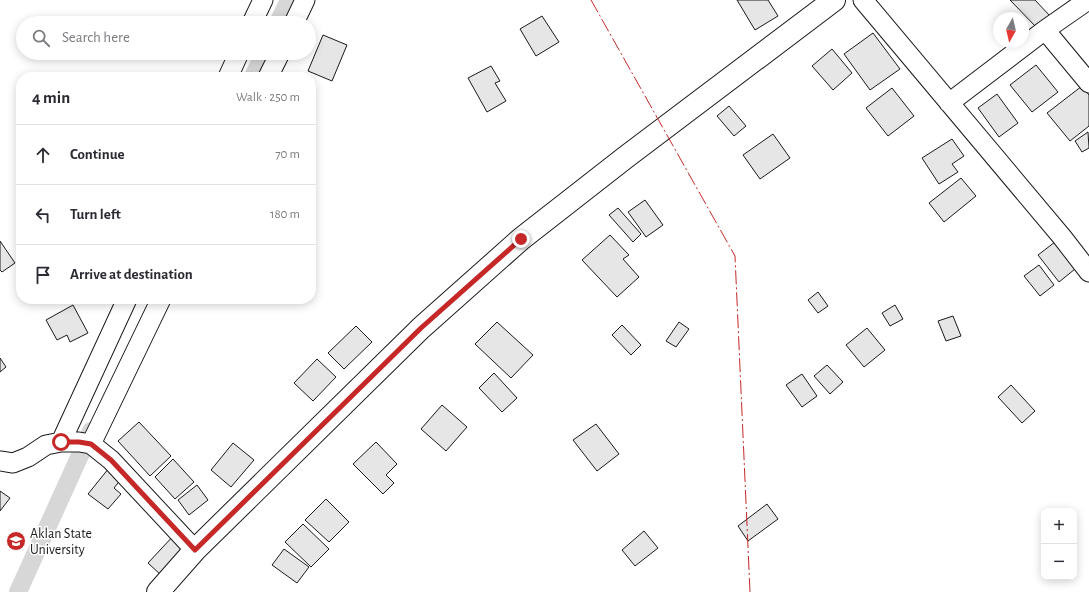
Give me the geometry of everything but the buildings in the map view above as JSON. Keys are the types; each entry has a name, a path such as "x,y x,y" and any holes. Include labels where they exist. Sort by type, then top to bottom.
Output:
{"main road":[{"path":"158,592 195,550 421,328 521,239 626,156 834,0"}],"street":[{"path":"255,16 263,0"},
{"path":"297,16 305,0"},
{"path":"863,0 1062,237 1089,272"},
{"path":"949,103 1045,30 1088,0"},
{"path":"1045,30 1089,83"},
{"path":"230,72 236,60"},
{"path":"270,72 276,60"},
{"path":"80,443 124,304"},
{"path":"80,443 158,304"},
{"path":"0,461 13,463 28,457 46,445 80,443 111,460 195,550"}],"waterway":[{"path":"281,16 289,0"},
{"path":"255,72 261,60"},
{"path":"18,592 91,431"}],"power":[{"path":"591,0 735,256 750,592"}],"place":[{"name":"Aklan State University","path":"16,541"}],"route":[{"path":"61,442 91,444 111,460 195,550 421,328 521,239"}]}
